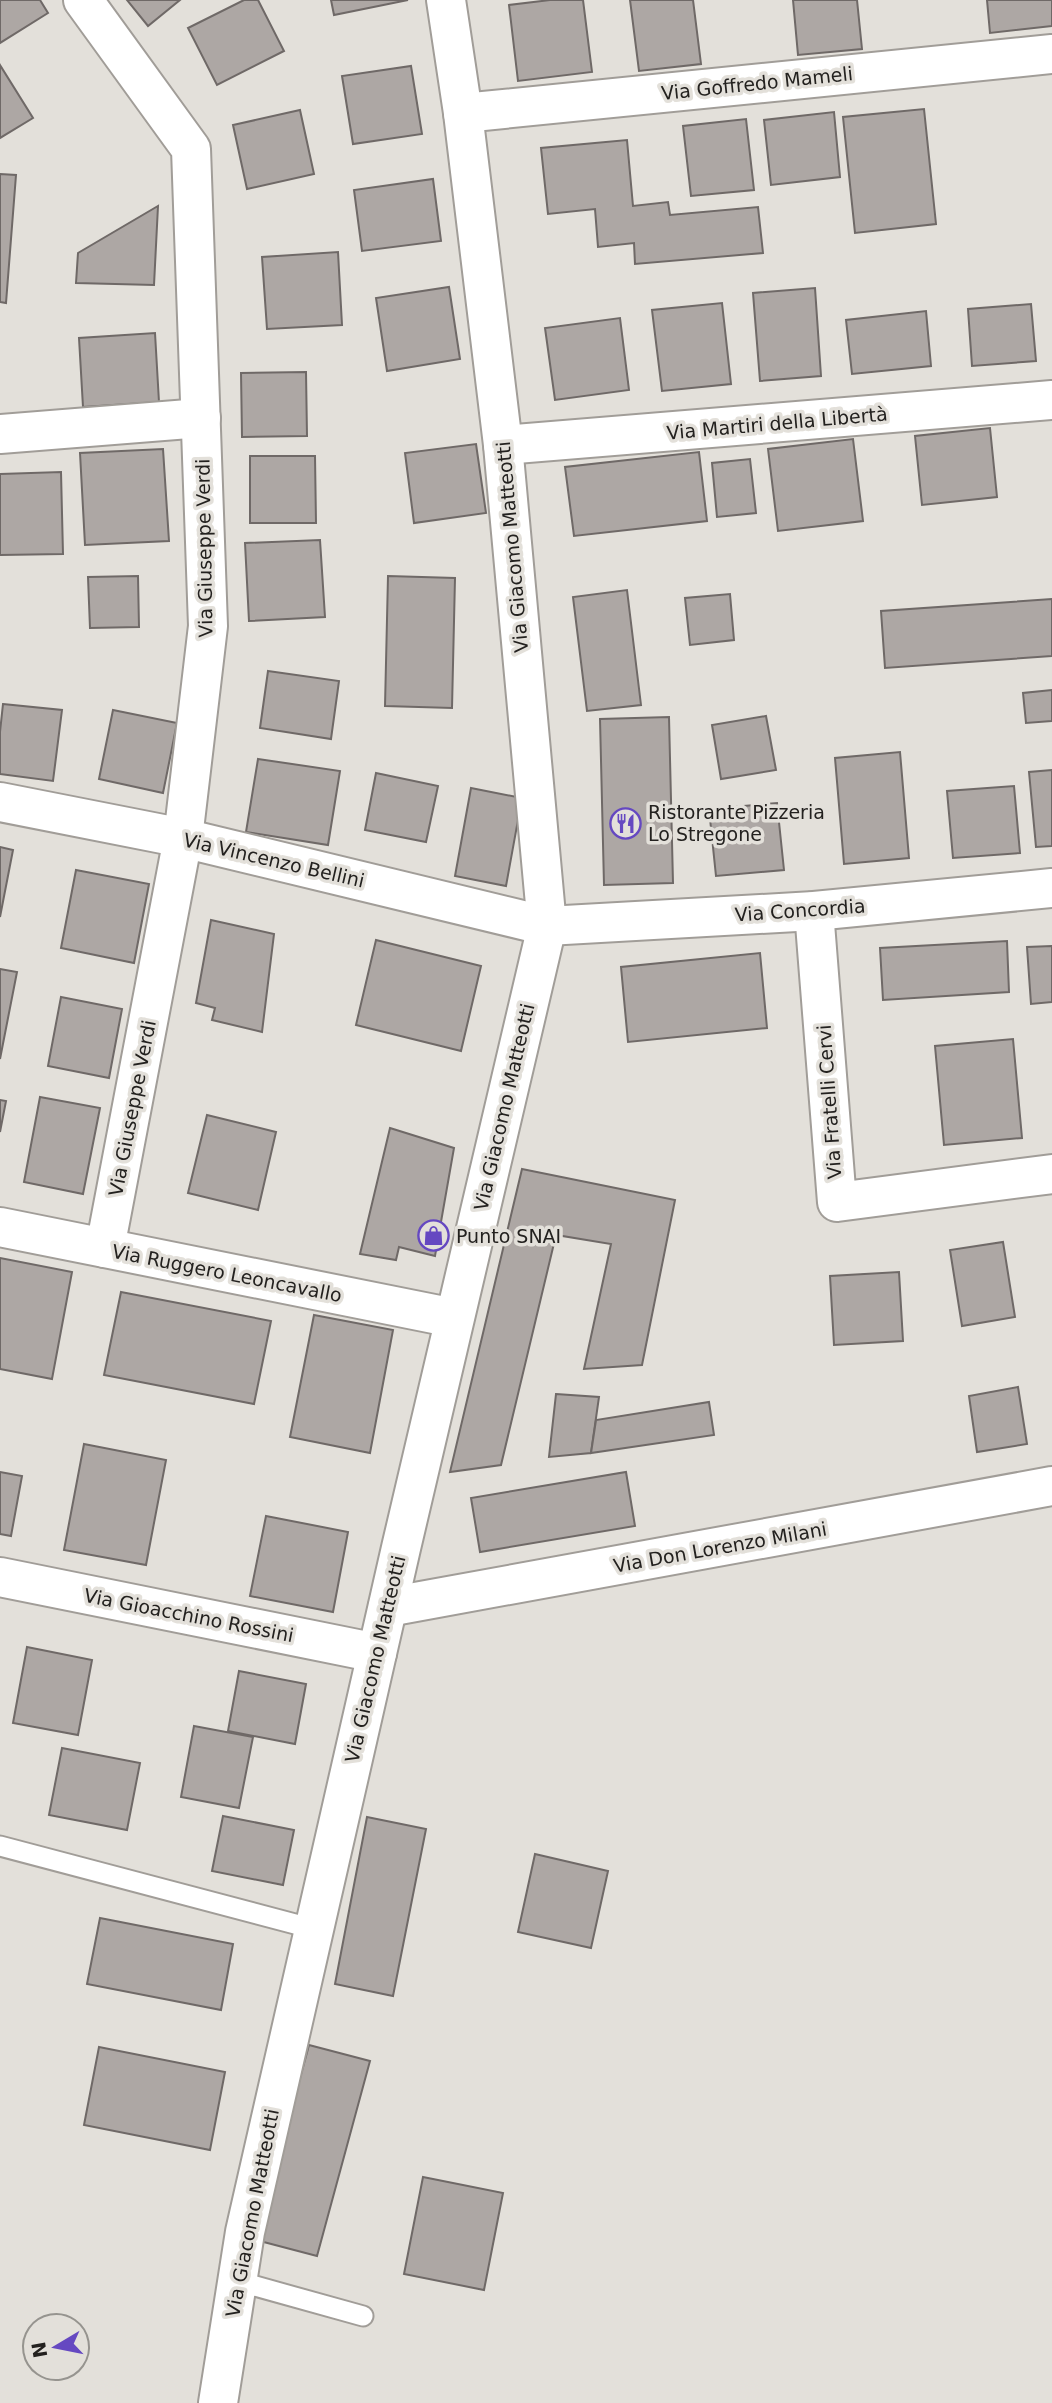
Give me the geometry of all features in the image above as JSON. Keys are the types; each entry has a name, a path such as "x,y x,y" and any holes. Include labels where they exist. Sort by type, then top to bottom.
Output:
{"street":[{"name":"Via Giuseppe Verdi","path":"83,0 191,149 208,626 183,838 105,1248"},
{"name":"Via Giacomo Matteotti","path":"218,2403 245,2232 454,1318 547,926 503,445 463,113 446,0"},
{"name":"Via Goffredo Mameli","path":"463,113 1052,54"},
{"name":"Via Martiri della Libertà","path":"503,445 1052,400"},
{"path":"0,434 201,418"},
{"name":"Via Vincenzo Bellini","path":"0,802 183,838 547,926"},
{"name":"Via Concordia","path":"547,926 814,911 1052,888"},
{"name":"Via Fratelli Cervi","path":"814,911 837,1202 1052,1174"},
{"name":"Via Ruggero Leoncavallo","path":"0,1227 454,1318"},
{"name":"Via Don Lorenzo Milani","path":"388,1607 1052,1486"},
{"name":"Via Gioacchino Rossini","path":"0,1577 377,1653"}],"lane":[{"path":"0,1846 314,1929"},
{"path":"237,2281 363,2316"}],"building":[{"path":"0,0 40,0 48,13 0,43"},
{"path":"127,0 180,0 148,26"},
{"path":"244,0 258,0 284,51 217,85 188,28"},
{"path":"331,0 408,0 334,15"},
{"path":"550,0 583,0 592,72 518,81 509,5"},
{"path":"630,0 693,0 701,64 639,71"},
{"path":"793,0 857,0 862,49 798,55"},
{"path":"987,0 1052,0 1052,26 990,33"},
{"path":"0,65 33,118 0,138"},
{"path":"411,66 422,134 353,144 342,76"},
{"path":"924,109 936,224 855,233 843,117"},
{"path":"300,110 314,174 247,189 233,125"},
{"path":"834,112 840,177 771,185 764,120"},
{"path":"746,119 754,190 691,196 683,126"},
{"path":"627,140 633,206 668,202 670,215 758,207 763,253 635,264 634,243 598,247 595,209 548,214 541,148"},
{"path":"0,174 16,175 6,303 0,302"},
{"path":"433,179 441,241 362,251 354,190"},
{"path":"158,206 154,285 76,283 78,253"},
{"path":"338,252 342,325 267,329 262,257"},
{"path":"449,287 460,359 387,371 376,298"},
{"path":"815,288 821,376 760,381 753,293"},
{"path":"722,303 731,384 662,391 652,310"},
{"path":"1031,304 1036,361 972,366 968,309"},
{"path":"926,311 931,366 852,374 846,320"},
{"path":"620,318 629,390 555,400 545,328"},
{"path":"155,333 159,402 83,407 79,338"},
{"path":"306,372 307,436 242,437 241,373"},
{"path":"990,428 997,497 922,505 915,436"},
{"path":"853,439 863,521 778,531 768,449"},
{"path":"476,444 486,513 414,523 405,453"},
{"path":"163,449 169,541 85,545 80,453"},
{"path":"699,452 707,521 574,536 565,467"},
{"path":"250,456 315,456 316,523 250,523"},
{"path":"750,459 756,513 717,517 712,463"},
{"path":"61,472 63,554 0,555 0,474"},
{"path":"320,540 325,617 249,621 245,543"},
{"path":"138,576 139,627 90,628 88,577"},
{"path":"388,576 455,578 452,708 385,706"},
{"path":"627,590 641,705 587,711 573,597"},
{"path":"730,594 734,640 690,645 685,598"},
{"path":"1052,599 1052,656 885,668 881,611"},
{"path":"268,671 339,681 331,739 260,728"},
{"path":"1052,690 1052,721 1026,723 1023,693"},
{"path":"3,704 62,710 53,781 0,774"},
{"path":"113,710 177,723 163,793 99,779"},
{"path":"766,716 776,770 721,779 712,725"},
{"path":"669,717 673,883 604,885 600,719"},
{"path":"900,752 909,858 844,864 835,758"},
{"path":"258,759 340,771 328,845 246,832"},
{"path":"1052,770 1052,846 1036,847 1029,772"},
{"path":"376,773 438,786 426,842 365,830"},
{"path":"1014,786 1020,853 953,858 947,791"},
{"path":"471,788 522,798 506,886 455,876"},
{"path":"777,803 784,870 716,876 709,809"},
{"path":"0,847 13,850 0,917"},
{"path":"76,870 149,884 134,963 61,948"},
{"path":"211,920 274,934 262,1032 212,1020 215,1008 196,1003"},
{"path":"376,940 481,966 461,1051 356,1025"},
{"path":"1007,941 1009,992 883,1000 880,948"},
{"path":"1052,946 1052,1002 1031,1004 1027,947"},
{"path":"760,953 767,1028 628,1042 621,967"},
{"path":"0,969 17,972 0,1059"},
{"path":"61,997 122,1009 109,1078 48,1066"},
{"path":"1013,1039 1022,1138 944,1145 935,1046"},
{"path":"40,1097 100,1108 83,1194 24,1182"},
{"path":"0,1100 6,1101 0,1132"},
{"path":"207,1115 276,1132 258,1210 188,1193"},
{"path":"390,1128 454,1148 435,1256 399,1247 396,1260 360,1254"},
{"path":"522,1169 675,1200 642,1365 584,1369 611,1244 556,1235 501,1465 450,1472"},
{"path":"1003,1242 1015,1317 962,1326 950,1250"},
{"path":"0,1258 72,1272 52,1379 0,1369"},
{"path":"899,1272 903,1341 834,1345 830,1276"},
{"path":"121,1292 271,1321 254,1404 104,1375"},
{"path":"314,1315 393,1330 370,1453 290,1437"},
{"path":"1018,1387 1027,1444 977,1452 969,1396"},
{"path":"556,1394 599,1397 591,1453 549,1457"},
{"path":"709,1402 714,1435 591,1453 596,1420"},
{"path":"84,1444 166,1460 146,1565 64,1550"},
{"path":"0,1472 22,1476 11,1536 0,1534"},
{"path":"626,1472 635,1526 480,1552 471,1498"},
{"path":"266,1516 348,1532 333,1612 250,1596"},
{"path":"27,1647 92,1660 78,1735 13,1723"},
{"path":"239,1671 306,1684 295,1744 228,1731"},
{"path":"194,1726 253,1737 239,1808 181,1797"},
{"path":"62,1748 140,1763 127,1830 49,1815"},
{"path":"223,1816 294,1830 283,1885 212,1871"},
{"path":"367,1817 426,1829 393,1996 335,1984"},
{"path":"535,1854 608,1871 591,1948 518,1932"},
{"path":"100,1918 233,1944 221,2010 87,1984"},
{"path":"309,2045 370,2061 317,2256 256,2240"},
{"path":"99,2047 225,2072 210,2150 84,2125"},
{"path":"423,2177 503,2193 484,2290 404,2274"}],"place":[{"name":"Ristorante Pizzeria Lo Stregone","path":"625,823"},
{"name":"Punto SNAI","path":"433,1236"}]}
